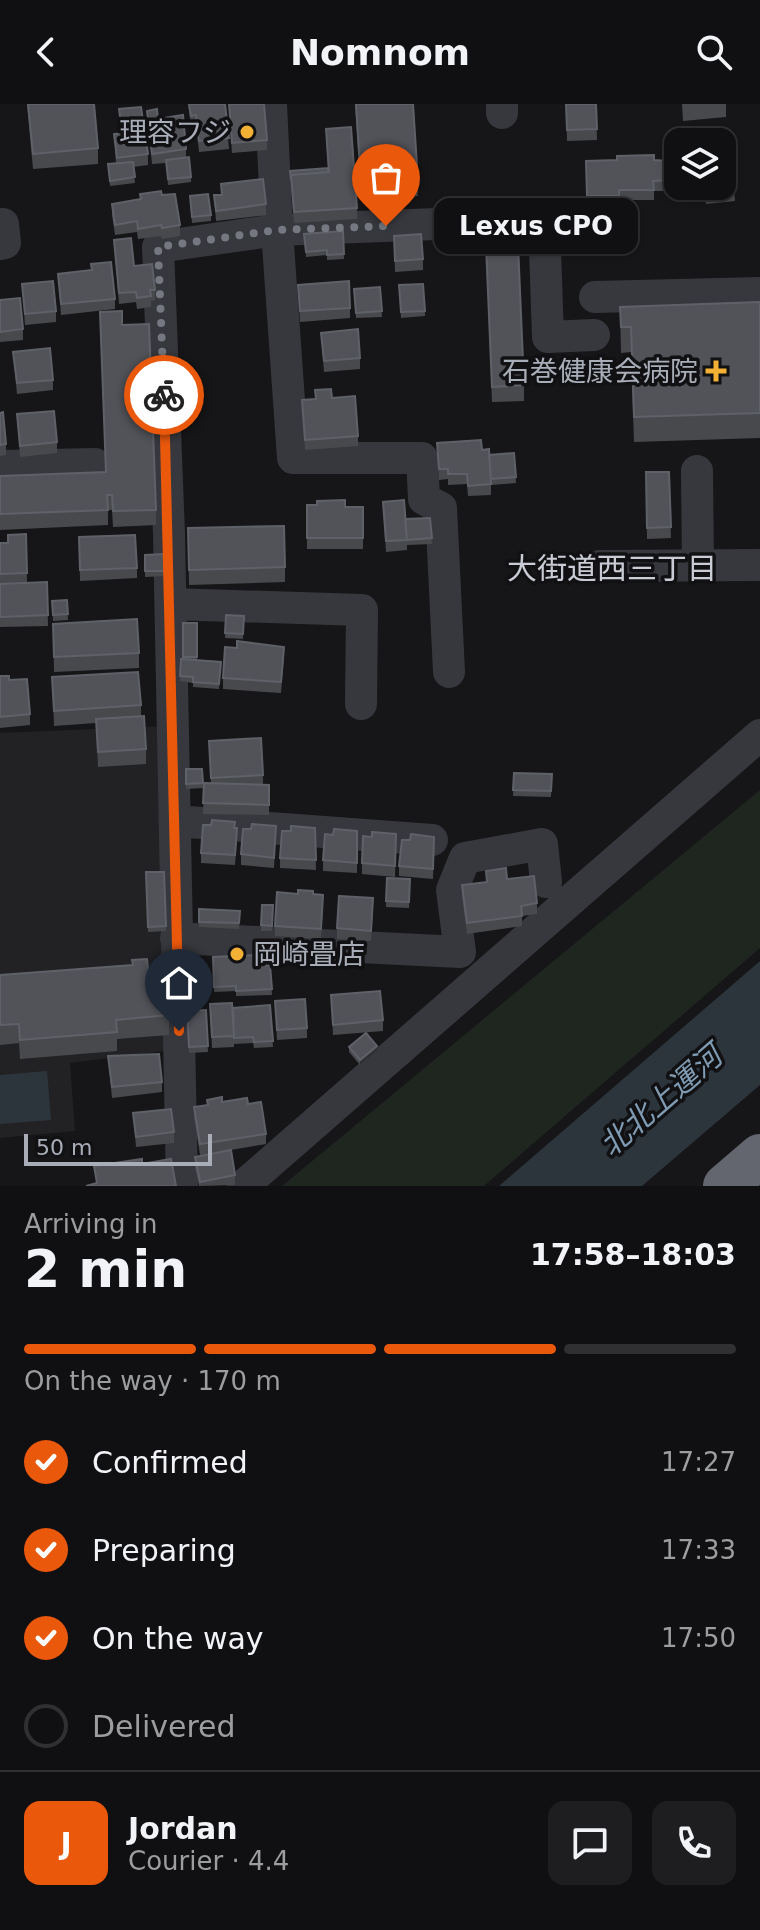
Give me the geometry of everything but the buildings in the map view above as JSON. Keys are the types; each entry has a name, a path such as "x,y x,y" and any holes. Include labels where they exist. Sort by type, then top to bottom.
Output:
{"highway":[{"path":"725,1186 760,1156"}],"street":[{"path":"271,104 293,458 422,458 424,499 441,508 449,672"},
{"path":"182,1186 171,604 158,247 277,230 558,219 548,337 594,335"},
{"path":"595,297 760,293"},
{"path":"0,466 95,464"},
{"path":"697,471 698,566"},
{"path":"600,566 760,565"},
{"path":"171,604 362,610 361,704"},
{"path":"243,1186 760,735"},
{"path":"175,821 432,840"},
{"path":"176,938 460,952 452,890 465,858 542,844 546,882"}],"shaded area":[{"path":"165,726 172,1050 70,1063 75,1131 0,1138 0,733"},
{"path":"760,790 760,948 484,1186 282,1186"}],"water":[{"name":"北北上運河","path":"760,961 760,1085 642,1186 499,1186"},
{"path":"47,1071 51,1120 0,1124 0,1075"}],"way so far":[{"path":"164,395 158,247 277,230 386,226"}],"place":[{"name":"理容フジ","path":"247,132"},
{"name":"Lexus CPO","path":"386,226"},
{"name":"石巻健康会病院","path":"716,371"},
{"name":"岡崎畳店","path":"237,954"}],"district":[{"name":"大街道西三丁目","path":"612,569"}],"route":[{"path":"164,395 179,1031"}]}
